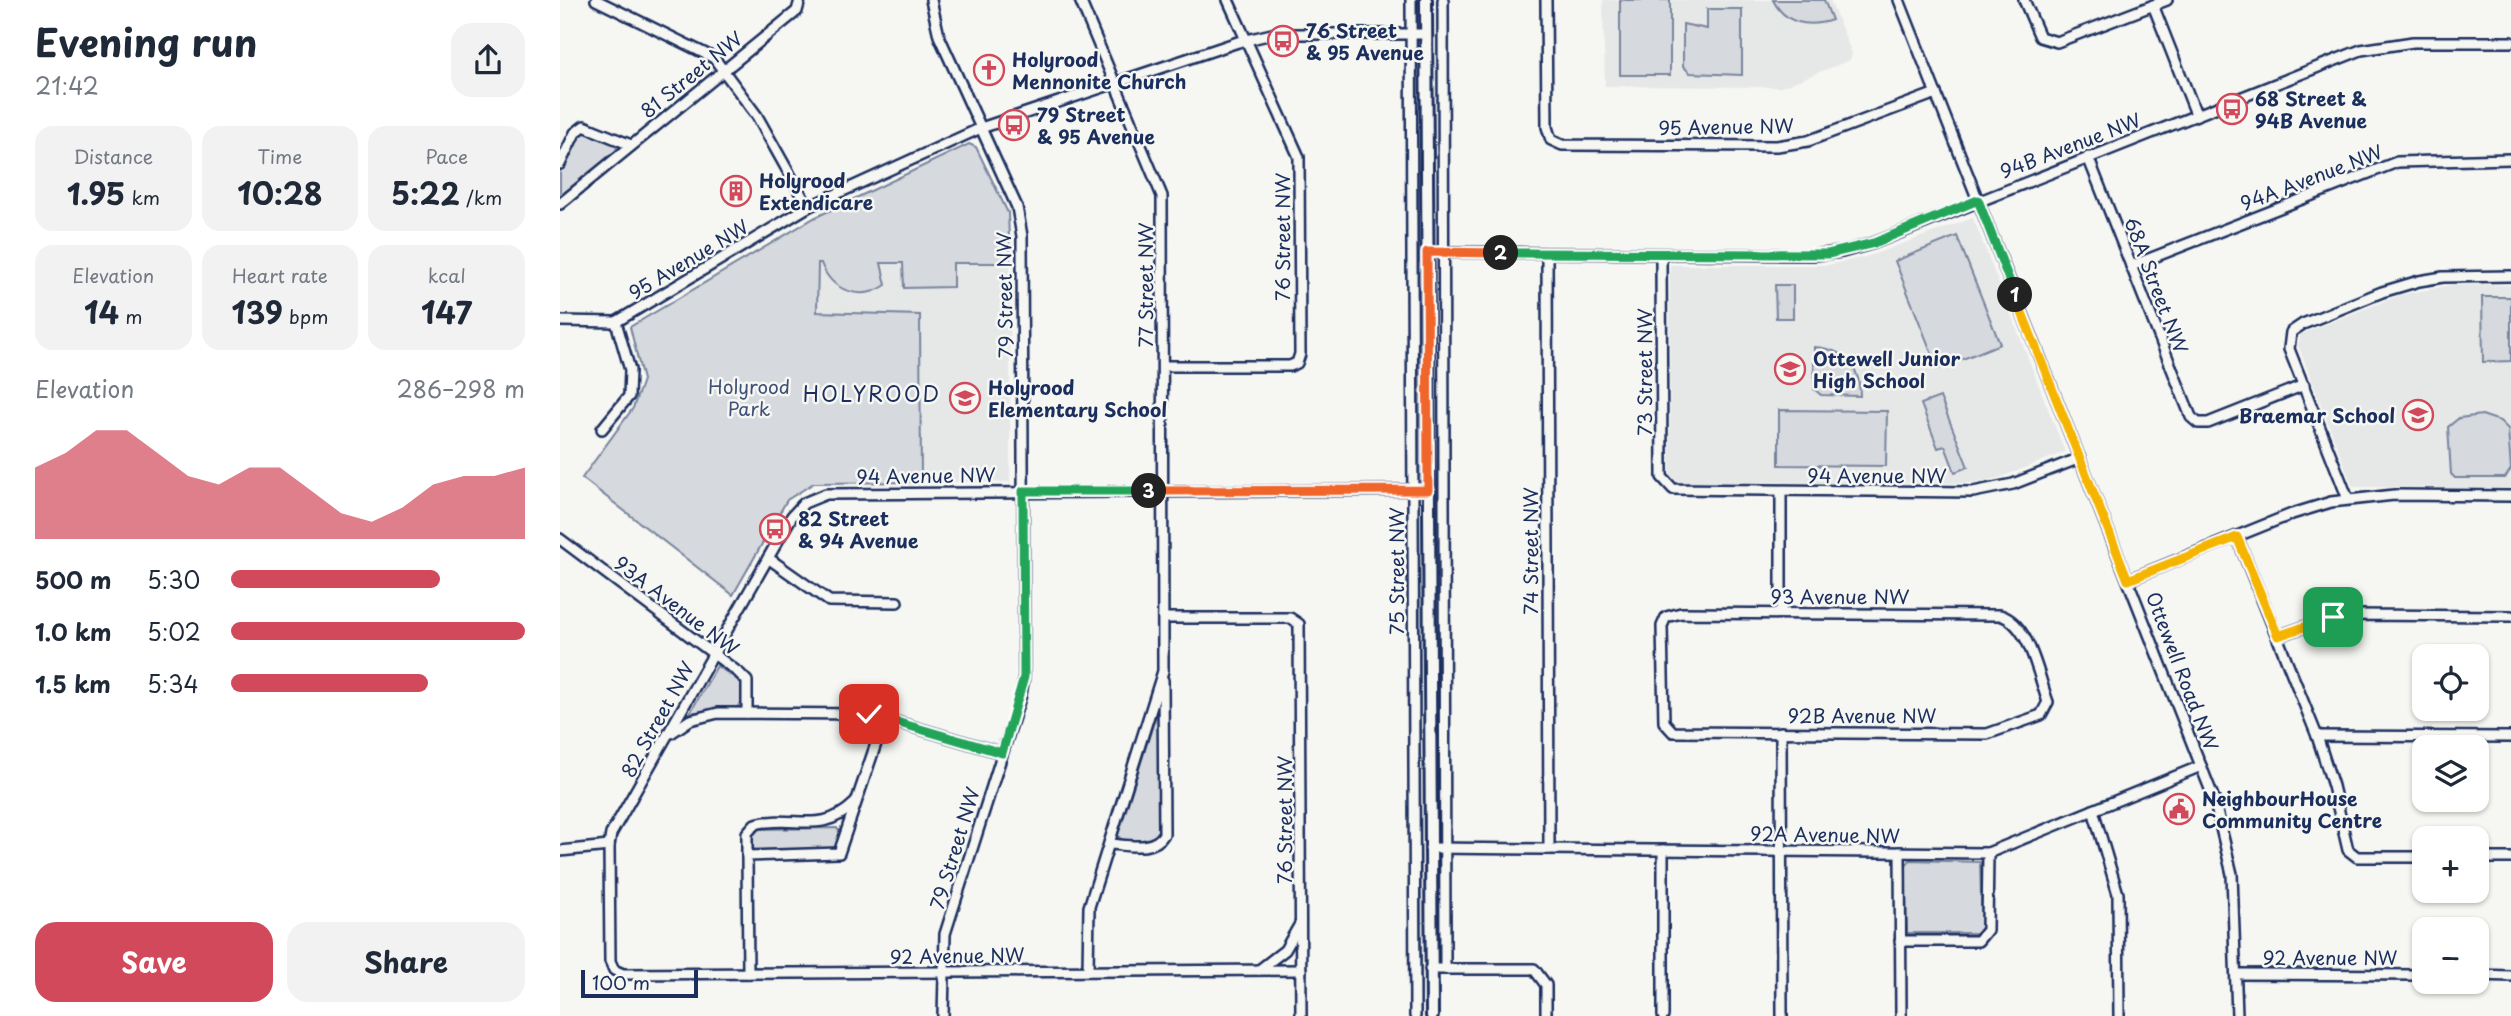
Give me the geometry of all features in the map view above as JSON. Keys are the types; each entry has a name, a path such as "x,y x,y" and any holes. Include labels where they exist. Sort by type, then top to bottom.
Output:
{"main road":[{"name":"75 Street NW","path":"1426,0 1430,1014"}],"street":[{"path":"596,0 714,58 757,116 808,207"},
{"name":"81 Street NW","path":"560,204 797,11 800,0"},
{"name":"79 Street NW","path":"931,0 939,36 1017,207 1021,227 1024,677 945,934 943,1016"},
{"name":"77 Street NW","path":"1080,0 1162,196 1164,834 1153,845 1110,844"},
{"name":"76 Street NW","path":"1163,366 1290,366 1297,363 1300,354 1299,157 1228,0"},
{"name":"75 Street NW","path":"1411,0 1415,1016"},
{"path":"1443,0 1445,969"},
{"name":"95 Avenue NW","path":"1546,0 1547,127 1551,140 1562,145 1777,146 1808,141 1937,93"},
{"name":"Ottewell Road NW","path":"1899,0 2222,823 2232,874 2237,1016"},
{"path":"2024,0 2037,33 2046,41 2061,41 2167,0"},
{"path":"2153,5 2196,114"},
{"name":"95 Avenue NW","path":"560,321 616,322 808,207 981,128 1115,83 1272,34 1426,34"},
{"name":"94B Avenue NW","path":"1427,252 1661,255 1842,252 1874,243 2088,156 2373,47 2413,42 2511,42"},
{"path":"560,164 575,133 584,126 631,145"},
{"name":"68A Street NW","path":"2088,156 2189,414 2198,422 2214,421 2304,385"},
{"name":"94A Avenue NW","path":"2131,266 2397,162 2511,159"},
{"name":"74 Street NW","path":"1548,253 1549,849"},
{"name":"73 Street NW","path":"1661,255 1662,477 1669,488"},
{"path":"2348,499 2289,349 2289,335 2298,326 2406,284 2444,277 2511,276"},
{"path":"602,429 629,396 630,370 616,322"},
{"name":"94 Avenue NW","path":"1669,488 1682,491 1973,492 2013,484 2080,458"},
{"name":"94 Avenue NW","path":"804,503 826,494 1428,490"},
{"path":"1781,492 1781,614"},
{"path":"2128,580 2304,510 2348,499 2394,495 2511,496"},
{"name":"82 Street NW","path":"614,970 610,961 611,834 792,516 804,503"},
{"path":"2237,537 2317,736 2352,854 2412,856"},
{"name":"93A Avenue NW","path":"560,539 747,681 747,713"},
{"path":"768,558 829,601 897,601"},
{"name":"93 Avenue NW","path":"1673,732 1664,722 1662,626 1666,617 1681,613 2000,615 2013,619 2021,630 2048,702 2046,710"},
{"path":"2278,636 2333,617 2349,615 2511,616"},
{"name":"76 Street NW","path":"1163,618 1290,618 1299,624 1301,1016"},
{"name":"77 Street NW","path":"1088,971 1089,907 1163,671"},
{"name":"92B Avenue NW","path":"1673,732 1987,734 2042,715 2046,710"},
{"path":"668,735 690,720 718,713 885,717 1002,753"},
{"path":"747,856 839,853 885,717"},
{"path":"1781,732 1783,1016"},
{"path":"2317,736 2511,737"},
{"name":"92A Avenue NW","path":"1430,848 1988,853 2201,766"},
{"path":"748,973 747,833 755,824 818,822 840,818 858,799"},
{"path":"2093,810 2118,894 2119,1016"},
{"path":"560,851 609,846"},
{"path":"1663,850 1663,1016"},
{"path":"1900,852 1901,1016"},
{"path":"1900,942 1978,942 1984,937 1987,930 1988,853"},
{"path":"2489,858 2511,858"},
{"path":"1259,970 1285,950 1301,923"},
{"path":"1430,969 1534,969 1546,985 1546,1016"},
{"name":"92 Avenue NW","path":"614,970 623,974 1301,970"},
{"name":"92 Avenue NW","path":"2237,974 2412,975"},
{"path":"2489,975 2511,976"}],"shaded area":[{"path":"1603,0 1830,0 1852,54 1850,60 1781,87 1605,86"},
{"name":"Ottewell Junior High School","path":"1973,218 2065,452 1999,478 1975,483 1678,482 1674,479 1670,473 1670,265 1828,265 1869,256"},
{"name":"Holyrood Elementary School","path":"818,263 1010,263 1010,482 921,482 920,315 817,312"},
{"name":"Braemar School","path":"2451,285 2511,285 2511,488 2355,487 2298,345 2301,334 2400,295"}],"green space":[{"path":"1620,0 1670,0 1670,75 1620,75"},
{"path":"1773,0 1824,0 1832,20 1814,24 1798,22 1784,14"},
{"path":"1707,9 1742,9 1742,75 1690,73 1683,66 1683,24 1707,29"},
{"path":"1416,43 1419,262 1415,262"},
{"path":"589,129 615,142 617,150 560,196 560,172 579,136"},
{"name":"Holyrood Park","path":"969,144 976,147 1008,213 1010,263 953,263 953,287 904,288 903,263 881,263 886,285 867,293 857,293 839,287 821,263 818,263 817,312 920,315 921,482 814,483 787,500 733,595 582,478 633,408 643,380 630,327 814,218"},
{"path":"1957,236 2000,344 1938,369 1895,261"},
{"path":"1415,267 1419,286 1419,476 1417,476"},
{"path":"1775,285 1793,285 1793,318 1776,318"},
{"path":"2482,297 2511,297 2511,361 2483,362"},
{"path":"1814,347 1834,351 1848,361 1857,376 1860,396 1821,395 1814,389"},
{"path":"1940,397 1968,467 1955,472 1945,446 1938,448 1921,404"},
{"path":"1779,410 1887,411 1886,466 1779,465"},
{"path":"2482,415 2500,421 2508,429 2511,469 2505,478 2455,478 2451,474 2448,427 2459,418"},
{"path":"1418,497 1419,499 1421,1016 1418,1016"},
{"path":"717,666 741,682 741,703 737,707 690,713"},
{"path":"1158,709 1160,834 1145,841 1122,841 1118,835"},
{"path":"837,828 841,835 837,847 831,851 757,852 752,847 752,834 757,829"},
{"path":"1910,860 1980,862 1982,929 1979,933 1907,933 1905,866"}],"place":[{"name":"76 Street & 95 Avenue","path":"1283,41"},
{"name":"Holyrood Mennonite Church","path":"989,70"},
{"name":"68 Street & 94B Avenue","path":"2232,109"},
{"name":"79 Street & 95 Avenue","path":"1014,125"},
{"name":"Holyrood Extendicare","path":"736,191"},
{"name":"Ottewell Junior High School","path":"1790,369"},
{"name":"Holyrood Elementary School","path":"965,398"},
{"name":"Braemar School","path":"2418,415"},
{"name":"82 Street & 94 Avenue","path":"775,529"},
{"name":"NeighbourHouse Community Centre","path":"2179,809"}],"district":[{"name":"HOLYROOD","path":"872,393"}],"route":[{"path":"869,714 1002,753 1021,695 1024,677 1023,491 1428,490 1427,252 1828,254 1874,243 1978,200 2128,580 2237,537 2278,636 2333,617"}]}
